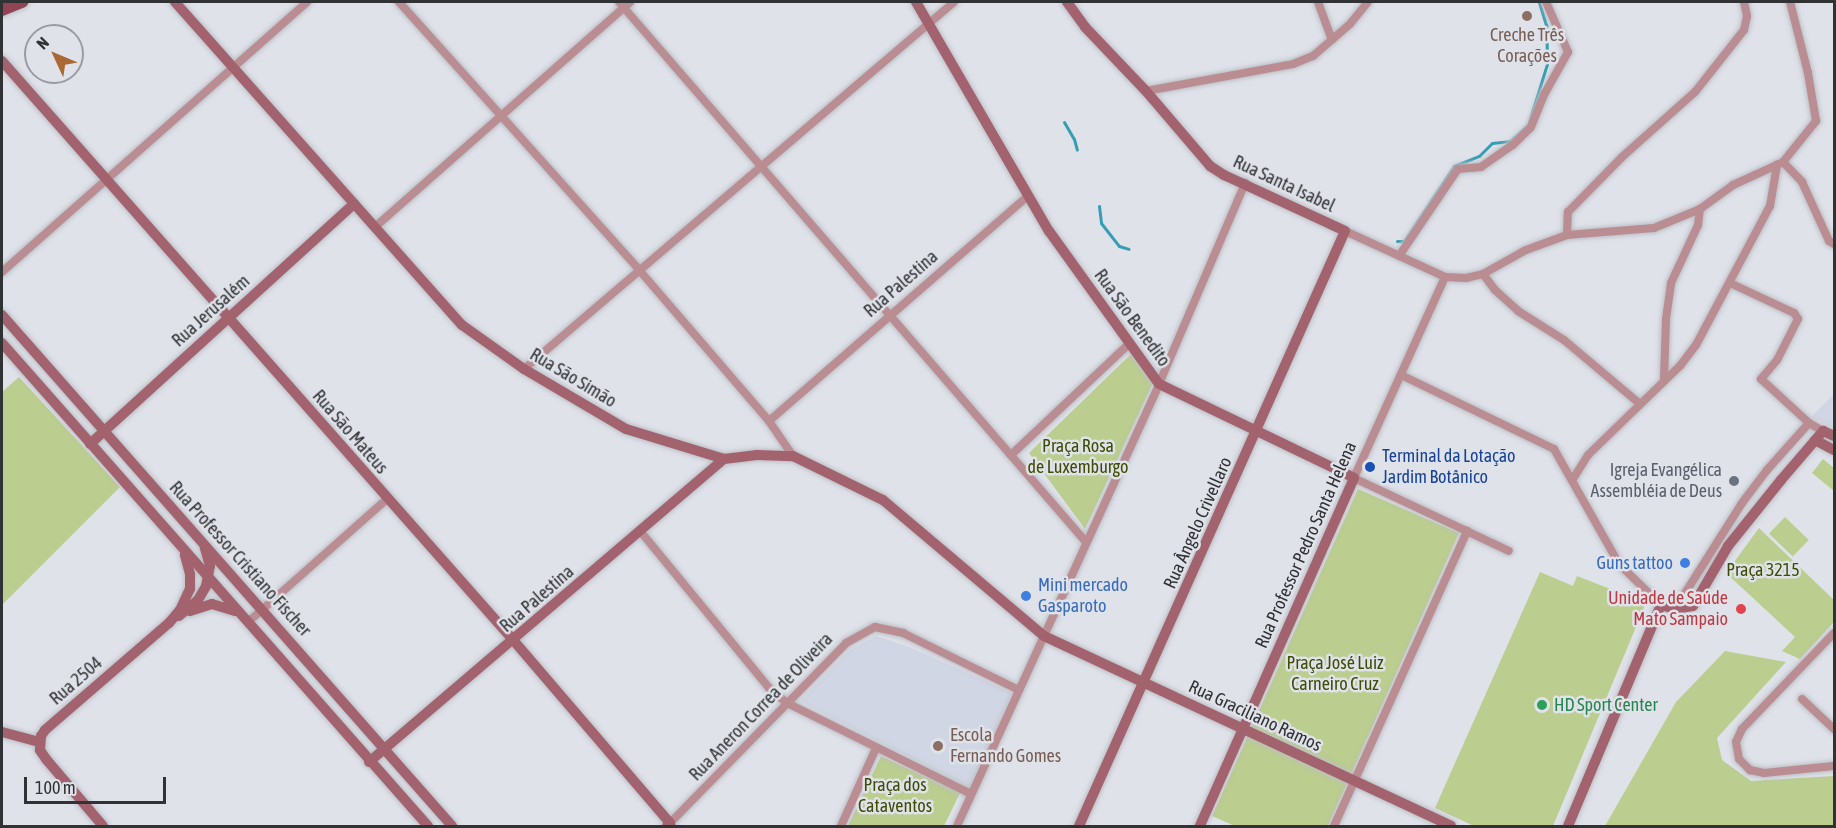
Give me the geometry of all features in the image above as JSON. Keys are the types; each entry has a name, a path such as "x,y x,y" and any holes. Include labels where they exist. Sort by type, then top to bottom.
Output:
{"main road":[{"path":"2,10 22,2"}],"street":[{"name":"Rua São Simão","path":"175,2 462,325 524,369 626,429 724,459 757,455 793,456 883,500 1044,636"},
{"path":"2,272 307,2"},
{"path":"399,2 640,271 769,421 793,456"},
{"name":"Rua São Benedito","path":"916,2 1049,231 1159,384 1509,551"},
{"path":"524,369 954,2"},
{"name":"Rua Santa Isabel","path":"1067,2 1084,27 1146,91 1210,166 1445,277"},
{"path":"1318,2 1332,40"},
{"path":"1146,91 1293,64 1313,56 1350,24 1368,2"},
{"path":"1399,256 1458,169 1481,167 1514,145 1531,127 1545,93 1568,52 1546,2"},
{"path":"1567,235 1568,212 1622,157 1695,92 1744,30 1747,16 1744,2"},
{"path":"1445,277 1483,274 1526,250 1567,235 1654,228 1700,209 1733,185 1780,163 1816,121 1808,73 1790,2"},
{"path":"375,227 624,3 1086,542"},
{"name":"Rua São Mateus","path":"2,61 514,641 670,825"},
{"path":"1780,163 1802,182 1833,245"},
{"path":"1573,479 1588,455 1680,366 1696,345 1770,206 1780,163"},
{"path":"957,826 1159,384 1245,183"},
{"name":"Rua Palestina","path":"769,421 1028,196"},
{"name":"Rua Jerusalém","path":"90,444 354,204"},
{"path":"1664,379 1666,320 1671,283 1698,225 1700,209"},
{"name":"Rua Ângelo Crivellaro","path":"1079,826 1345,231"},
{"path":"1483,274 1495,290 1518,311 1564,340 1640,404"},
{"name":"Rua Professor Pedro Santa Helena","path":"1200,826 1445,277"},
{"path":"1730,283 1794,313 1798,319 1777,360 1761,379 1809,423 1834,436"},
{"name":"Rua Professor Cristiano Fischer","path":"2,315 452,826"},
{"name":"Rua Professor Cristiano Fischer","path":"2,343 369,762 428,826"},
{"path":"1011,455 1130,343"},
{"path":"1401,375 1554,449 1619,564 1661,605 1675,609 1693,606 1728,546 1823,430"},
{"path":"1675,609 1742,503 1809,423"},
{"path":"1815,440 1834,450"},
{"name":"Rua Palestina","path":"369,762 514,641 724,459"},
{"path":"248,622 387,499"},
{"path":"1334,826 1467,531"},
{"path":"641,532 769,688 787,703 971,794"},
{"path":"169,623 198,600 208,579 208,554 202,541"},
{"name":"Rua 2504","path":"40,742 45,730 169,623 184,604 190,589 188,561 180,547"},
{"name":"Rua 2504","path":"169,623 204,605 223,605 238,612"},
{"path":"1568,826 1661,605"},
{"name":"Rua Aneron Correa de Oliveira","path":"670,825 846,643 875,627 903,633 1019,690"},
{"path":"1834,633 1742,729 1736,742 1739,759 1750,770 1764,773 1834,766"},
{"name":"Rua Graciliano Ramos","path":"1044,636 1451,826"},
{"path":"1802,699 1834,729"},
{"path":"2,732 40,742 46,759 103,826"},
{"path":"841,826 876,748"}],"shaded area":[{"path":"1834,394 1834,427 1811,417"},
{"name":"Escola Fernando Gomes","path":"876,636 909,647 1012,693 970,788 800,701 850,650"}],"green space":[{"name":"Praça Rosa de Luxemburgo","path":"1131,354 1153,383 1085,529 1029,453"},
{"path":"19,377 120,487 2,605 2,392"},
{"path":"1823,459 1834,468 1834,491 1812,473"},
{"name":"Praça José Luiz Carneiro Cruz","path":"1358,489 1459,533 1328,826 1235,826 1212,816"},
{"path":"1785,517 1809,540 1793,556 1769,534"},
{"name":"Praça 3215","path":"1759,528 1834,600 1834,622 1800,659 1782,651 1795,637 1726,573"},
{"name":"HD Sport Center","path":"1540,572 1573,586 1577,576 1646,603 1553,826 1474,826 1435,808"},
{"path":"1725,651 1786,662 1717,738 1722,760 1751,781 1834,776 1834,826 1605,826 1676,702"},
{"name":"Praça dos Cataventos","path":"881,756 960,793 944,826 848,826"}],"waterway":[{"path":"1397,241 1404,241 1454,166 1479,156 1492,143 1510,141 1528,125 1547,64 1546,25 1539,2"},
{"path":"1064,122 1074,139 1077,150"},
{"path":"1099,206 1101,223 1119,246 1129,249"}],"place":[{"name":"Creche Três Corações","path":"1527,16"},
{"name":"Terminal da Lotação Jardim Botânico","path":"1370,467"},
{"name":"Igreja Evangélica Assembléia de Deus","path":"1734,481"},
{"name":"Guns tattoo","path":"1685,563"},
{"name":"Mini mercado Gasparoto","path":"1026,596"},
{"name":"Unidade de Saúde Mato Sampaio","path":"1741,609"},
{"name":"HD Sport Center","path":"1542,705"},
{"name":"Escola Fernando Gomes","path":"938,746"}]}
